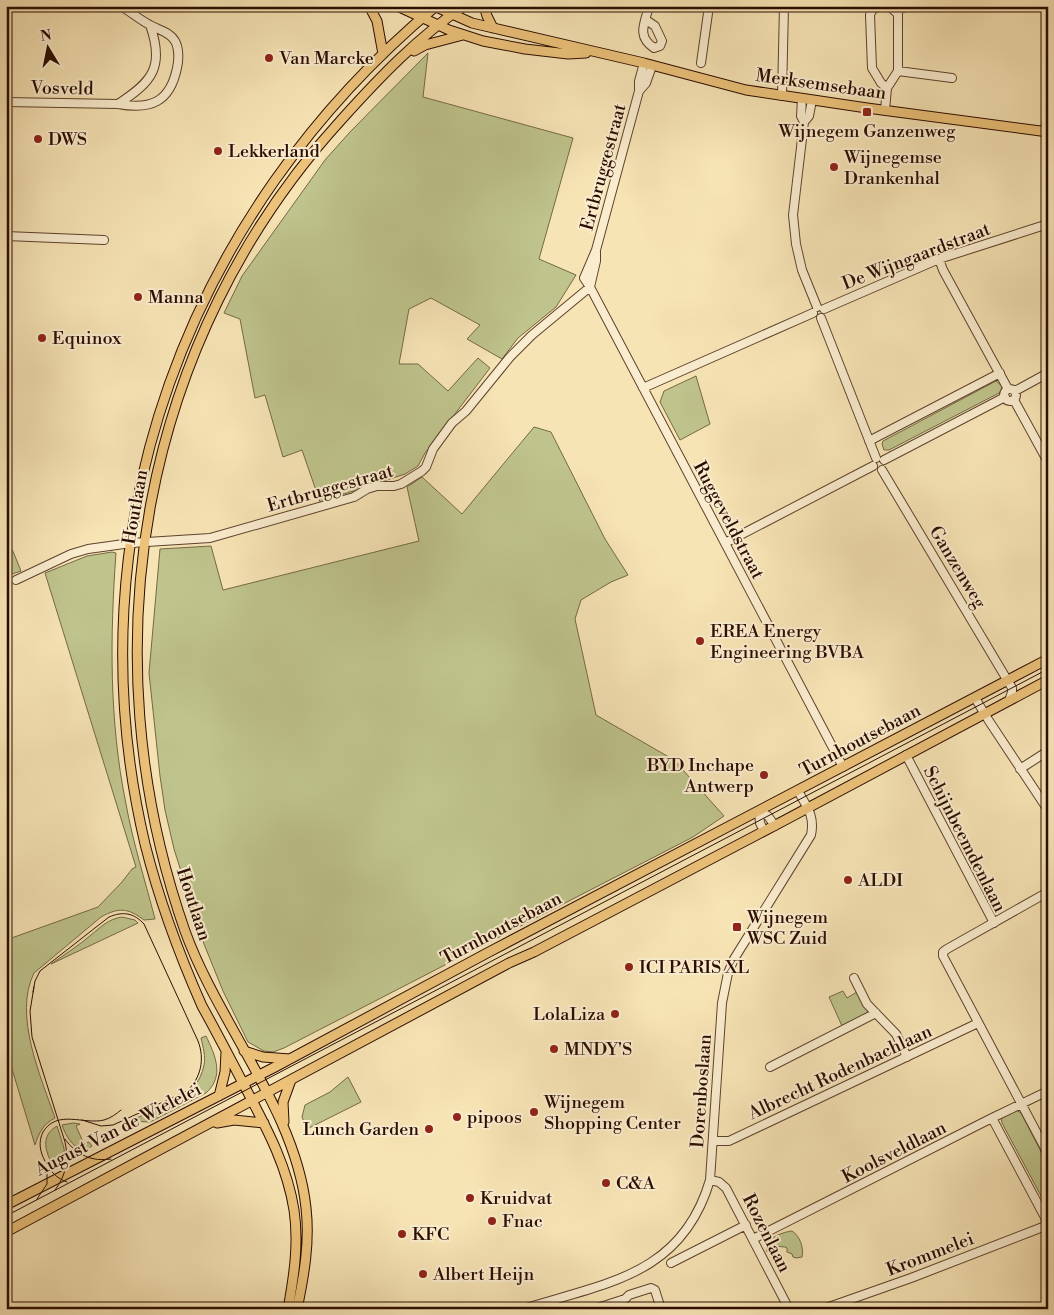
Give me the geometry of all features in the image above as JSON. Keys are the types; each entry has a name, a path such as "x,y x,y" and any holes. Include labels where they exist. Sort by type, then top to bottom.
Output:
{"main road":[{"path":"369,6 377,21 383,54"},
{"name":"Merksemsebaan","path":"397,6 438,25 483,41 525,49 568,54 581,54 593,51"},
{"name":"Houtlaan","path":"293,1308 296,1255 294,1211 283,1164 264,1122 202,1006 173,937 150,864 137,807 128,745 123,666 124,610 131,543 145,464 163,402 178,360 219,269 262,197 296,151 340,98 383,54 435,6"},
{"name":"Merksemsebaan","path":"435,6 472,22 493,28 648,64 746,90 1046,132"},
{"name":"Houtlaan","path":"284,1130 258,1075 205,980 194,954 171,889 151,807 141,744 136,664 137,612 144,542 154,485 176,404 193,358 232,273 274,205 308,158 354,105 402,57 438,25 464,6"},
{"path":"484,6 486,16 493,28"},
{"path":"402,57 425,45 463,35"},
{"name":"Turnhoutsebaan","path":"243,1083 1048,659"},
{"name":"Turnhoutsebaan","path":"205,1127 266,1092 292,1080 509,963 534,952 764,832 1048,680"},
{"path":"244,1051 262,1058 290,1059"},
{"path":"219,1096 225,1072 226,1052"},
{"path":"292,1080 283,1102 284,1130 298,1167 307,1214 307,1240 293,1308"},
{"name":"August Van de Wielelei","path":"6,1206 243,1083"},
{"path":"6,1232 205,1127 234,1120 264,1122"}],"street":[{"name":"Vosveld","path":"6,102 118,104 136,107 159,100 168,91 175,79 179,61 175,40 164,31 150,25 121,6"},
{"path":"646,20 649,6"},
{"path":"701,64 709,6"},
{"path":"782,96 784,6"},
{"path":"880,6 872,10 870,14 872,68 881,83 887,88"},
{"path":"892,9 908,6"},
{"path":"885,110 887,88 898,71 898,14 892,9"},
{"name":"Vosveld","path":"118,104 142,88 149,79 155,65 154,36 150,25"},
{"name":"Ertbruggestraat","path":"131,543 210,538 354,497 376,486 401,484 426,467 433,449 452,423 466,412 510,357 589,285 596,261 596,250 639,91 639,81 648,64"},
{"path":"898,71 952,78"},
{"path":"802,98 801,116 804,122"},
{"path":"812,100 809,116 804,122 793,215 796,244 800,262 818,310 816,318 821,318 878,461"},
{"path":"1046,132 1048,119"},
{"name":"De Wijngaardstraat","path":"643,388 818,310 939,259 1048,224"},
{"path":"6,236 104,240"},
{"path":"939,259 943,270 1048,462"},
{"name":"Ruggeveldstraat","path":"589,285 843,767"},
{"path":"869,441 1000,373"},
{"path":"724,543 1048,373"},
{"name":"Ganzenweg","path":"878,461 878,471 882,470 1007,680"},
{"path":"16,580 71,554 88,549 131,543"},
{"path":"1007,680 1012,692 1009,701"},
{"path":"976,698 984,714 1048,810"},
{"path":"1020,769 1048,751"},
{"name":"Schijnbeemdenlaan","path":"906,755 994,923 947,949 943,952 944,959 1048,1154"},
{"name":"Dorenboslaan","path":"523,1309 612,1283 655,1261 667,1250 692,1220 701,1204 710,1180 725,982 738,952 808,840 813,824 798,791"},
{"path":"759,811 768,816 775,826"},
{"path":"759,811 760,822 764,832"},
{"path":"994,923 1048,892"},
{"path":"854,978 867,1004 896,1034 907,1057"},
{"path":"770,1067 876,1013"},
{"name":"Albrecht Rodenbachlaan","path":"713,1142 729,1141 978,1023"},
{"name":"Koolsveldlaan","path":"753,1239 1048,1091"},
{"path":"992,1118 1048,1224"},
{"name":"Rozenlaan","path":"710,1180 723,1184 726,1188 789,1309"},
{"name":"Krommelei","path":"823,1309 911,1278 1048,1224"},
{"path":"671,1263 746,1225"},
{"path":"594,1309 651,1288 655,1290 661,1309"}],"green space":[{"path":"428,53 423,97 573,138 539,259 576,275 556,307 518,338 502,359 467,339 480,325 431,298 409,309 399,364 418,364 448,391 478,358 490,368 425,453 418,466 405,474 320,502 302,450 283,457 265,395 255,398 240,319 224,313 242,276 325,160"},
{"path":"696,376 710,424 680,440 660,402 664,391"},
{"path":"996,381 1002,386 1001,392 889,450 884,450 883,441"},
{"path":"534,427 551,432 605,539 628,575 611,582 581,600 575,619 596,715 674,760 724,816 693,837 284,1048 273,1052 264,1051 248,1042 223,991 204,944 174,849 165,810 149,673 160,549 211,546 223,590 419,541 407,487 422,477 462,514"},
{"path":"6,534 21,571 6,576"},
{"path":"116,553 112,678 116,741 129,819 155,919 144,920 133,913 123,910 107,914 34,973 28,990 26,1008 28,1027 31,1046 55,1118 42,1129 35,1145 6,1049 6,940 98,907 132,869 136,867 45,573 87,556"},
{"path":"122,917 135,920 138,923 51,964 105,924"},
{"path":"843,991 847,998 857,992 869,1012 842,1026 829,997"},
{"path":"206,1036 215,1058 217,1073 212,1086 206,1093 150,1122 129,1121 174,1102 194,1087 205,1062 201,1038"},
{"path":"348,1077 361,1102 307,1129 302,1117 305,1105 330,1092"},
{"path":"1016,1110 1021,1113 1048,1165 1048,1209 1002,1123 1001,1117"},
{"path":"80,1124 76,1126 84,1144 89,1142 92,1146 83,1152 70,1140 62,1125"},
{"path":"57,1126 64,1148 65,1161 54,1167 48,1156 46,1139"},
{"path":"792,1231 801,1242 802,1257 793,1257 792,1254 787,1252 785,1247 774,1246 767,1252 766,1245 770,1240"}],"tram line":[{"path":"6,1216 1048,669"},
{"path":"33,992 35,981 40,971 109,917 119,914 132,915 144,924 198,1041 201,1055 200,1068 196,1080 187,1091 113,1125 101,1126 82,1120"},
{"path":"34,987 30,1011 32,1037 66,1148 64,1173 55,1190"},
{"path":"67,1182 54,1174 43,1158 40,1143 43,1132 49,1125 63,1119 104,1120 121,1110"},
{"path":"65,1139 69,1145 85,1156 104,1160 111,1159"},
{"path":"37,1199 47,1184 47,1167"}],"place":[{"name":"Van Marcke","path":"269,58"},
{"name":"Wijnegem Ganzenweg","path":"867,112"},
{"name":"DWS","path":"38,139"},
{"name":"Lekkerland","path":"218,151"},
{"name":"Wijnegemse Drankenhal","path":"834,167"},
{"name":"Manna","path":"138,297"},
{"name":"Equinox","path":"42,338"},
{"name":"EREA Energy Engineering BVBA","path":"700,641"},
{"name":"BYD Inchape Antwerp","path":"764,775"},
{"name":"ALDI","path":"848,880"},
{"name":"Wijnegem WSC Zuid","path":"737,927"},
{"name":"ICI PARIS XL","path":"629,967"},
{"name":"LolaLiza","path":"615,1014"},
{"name":"MNDY'S","path":"554,1049"},
{"name":"Wijnegem Shopping Center","path":"534,1112"},
{"name":"pipoos","path":"457,1117"},
{"name":"Lunch Garden","path":"429,1129"},
{"name":"C&A","path":"606,1183"},
{"name":"Kruidvat","path":"470,1198"},
{"name":"Fnac","path":"492,1221"},
{"name":"KFC","path":"402,1234"},
{"name":"Albert Heijn","path":"423,1274"}]}
